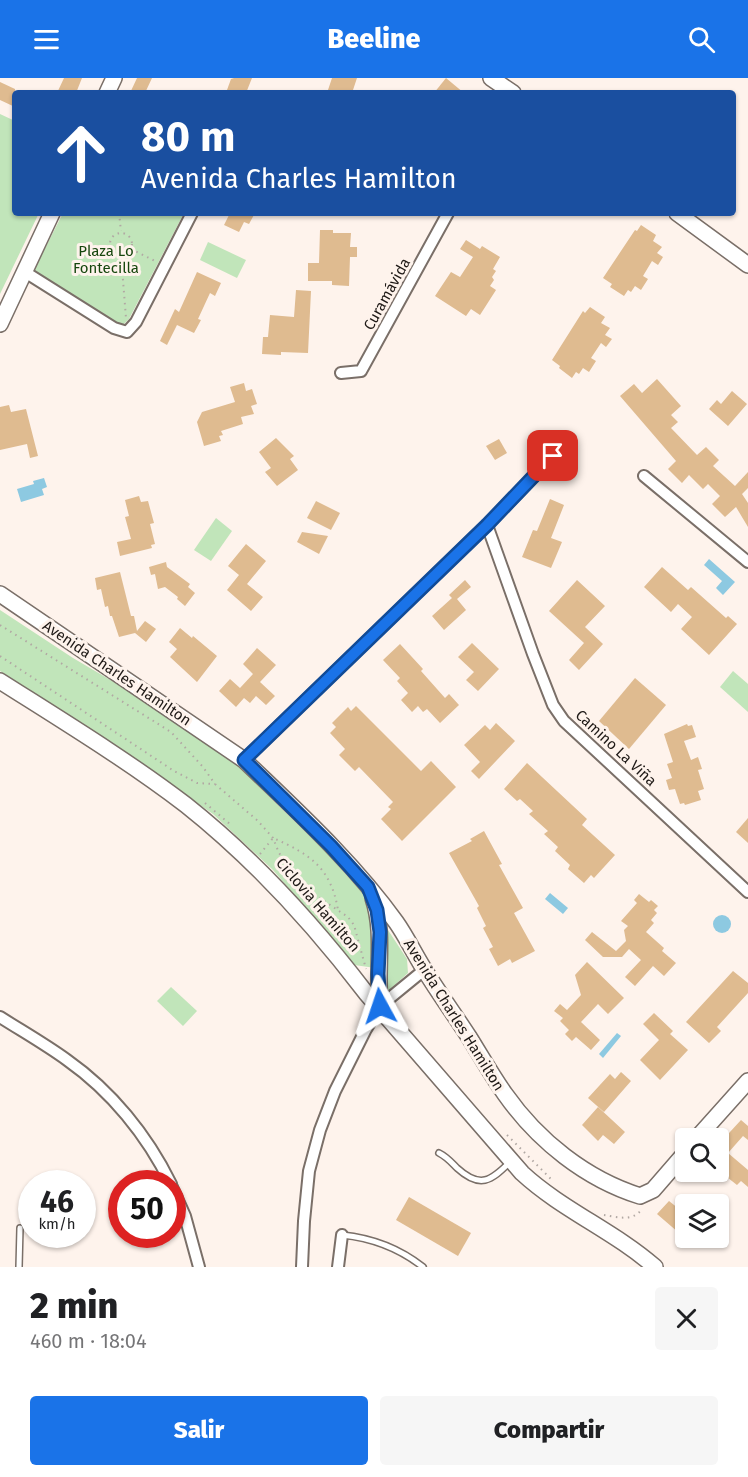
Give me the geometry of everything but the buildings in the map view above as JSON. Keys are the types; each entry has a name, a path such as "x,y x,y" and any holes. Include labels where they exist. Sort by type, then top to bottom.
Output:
{"main road":[{"path":"491,78 509,90"},
{"path":"0,324 51,216"},
{"path":"681,216 747,262"},
{"name":"Avenida Charles Hamilton","path":"0,594 244,760 331,846 397,923 424,970 505,1095 533,1128 578,1166 619,1190 643,1195"},
{"path":"0,681 158,784 252,863 380,1006 511,1161 548,1194 621,1239 655,1267"},
{"path":"368,887 377,910 380,932 370,970 380,1006"},
{"path":"346,967 355,972 370,970"},
{"path":"706,1128 748,1081"},
{"path":"643,1195 653,1190 675,1165"}],"street":[{"path":"25,272 114,328 127,332 136,322 190,216"},
{"name":"Curamávida","path":"341,373 361,371 446,216"},
{"path":"244,760 487,525 570,439"},
{"path":"644,476 748,562"},
{"name":"Camino La Viña","path":"487,525 549,695 564,721 748,892"},
{"path":"302,1267 306,1196 320,1130 339,1081 364,1031 380,1006 424,970"},
{"path":"0,1017 67,1060 100,1088 143,1136 163,1170"},
{"path":"186,1220 199,1267"},
{"path":"338,1267 342,1235"}],"lane":[{"path":"439,1153 446,1156 468,1177 482,1182 495,1176 511,1161"},
{"path":"342,1235 363,1237 379,1242 423,1267"},
{"path":"20,1248 20,1267"}],"path":[{"path":"119,216 122,232 131,238 131,249"},
{"path":"121,255 112,251 109,244 114,234 122,232"},
{"path":"131,249 165,266"},
{"path":"121,255 131,249"},
{"path":"121,255 127,332"},
{"path":"0,625 171,732 215,784 258,820 273,838 279,854 308,890 348,917 354,925 370,970"},
{"path":"0,656 174,771 197,783 215,784"},
{"path":"204,802 237,831"},
{"path":"252,863 273,838"},
{"path":"273,838 303,852 320,868 335,891 338,911"},
{"name":"Ciclovia Hamilton","path":"370,970 371,955"},
{"path":"503,1130 558,1186"},
{"path":"596,1212 605,1215 634,1217 641,1212 643,1195"}],"green space":[{"path":"0,114 12,120 12,216 38,216 0,294"},
{"name":"Plaza Lo Fontecilla","path":"61,216 182,216 129,319 124,324 116,323 34,270"},
{"path":"208,242 246,260 237,278 200,260"},
{"path":"216,518 232,531 211,561 194,550"},
{"path":"0,610 73,658 199,732 236,764 326,852 367,898 407,959 408,973 388,991 385,991 383,969 354,965 273,870 213,814 0,671"},
{"path":"733,671 748,684 748,712 720,687"},
{"path":"171,987 197,1011 183,1026 157,1001"}],"water":[{"path":"44,478 47,487 42,489 44,495 21,502 17,489"},
{"path":"709,559 735,582 723,595 716,588 722,581 704,565"},
{"path":"550,893 568,908 563,914 545,899"},
{"path":"722,915 728,918 731,924 728,930 722,933 716,930 713,924 716,918"},
{"path":"617,1033 621,1036 603,1058 599,1054"}],"route":[{"path":"380,1006 378,992 381,950 379,921 368,887 331,846 244,760 487,525 553,456"}]}
